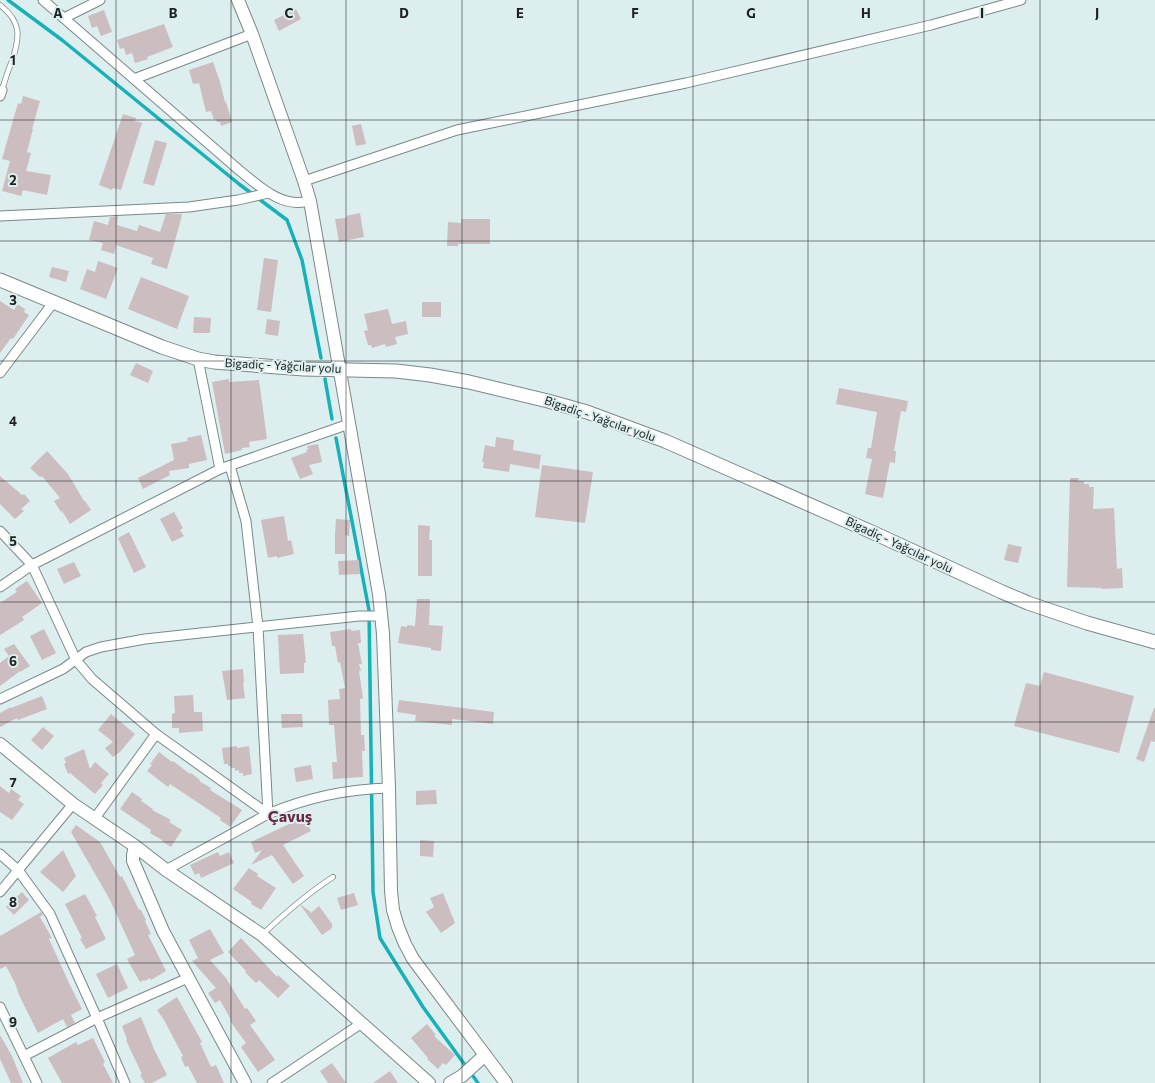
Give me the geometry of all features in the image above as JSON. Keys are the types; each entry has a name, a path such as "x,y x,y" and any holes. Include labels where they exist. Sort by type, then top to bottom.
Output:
{"main road":[{"name":"Bigadiç - Yağcılar yolu","path":"0,280 162,347 198,359 214,362 304,369 396,371 430,375 469,382 587,412 665,441 1028,603 1087,623 1155,642"}],"street":[{"path":"43,0 239,170 264,194 291,202 299,203 310,201"},
{"path":"64,18 100,0"},
{"path":"238,0 252,34 310,201 378,586 385,788 393,910 398,927 413,959 506,1083"},
{"path":"304,181 457,130 686,83 931,25 1021,0"},
{"path":"134,79 252,34"},
{"path":"0,216 189,207 238,200 264,194"},
{"path":"0,374 53,303"},
{"path":"198,359 220,469"},
{"path":"0,587 32,565 220,469 349,424"},
{"path":"230,466 246,521 258,627 268,814"},
{"path":"0,532 32,565 76,660 92,679 156,734 268,814"},
{"path":"0,699 63,669 86,652 95,649 145,639 359,616 378,616"},
{"path":"95,818 156,734"},
{"path":"0,744 73,804 95,818 166,870 262,935 429,1083"},
{"path":"166,870 268,814 293,804 310,799 368,789 385,788"},
{"path":"0,892 73,804"},
{"path":"134,846 133,861 163,931 245,1083"},
{"path":"0,854 18,870 50,914 125,1083"},
{"path":"24,1056 97,1018 188,978"},
{"path":"0,1007 37,1083"},
{"path":"272,1083 362,1023"},
{"path":"450,1083 462,1076 485,1055"}],"lane":[{"path":"0,5 11,15 14,20 18,40 1,93"},
{"path":"262,935 296,904 333,878"}],"building":[{"path":"296,9 301,19 279,31 274,20"},
{"path":"104,10 112,32 101,36 97,26 92,28 88,16"},
{"path":"164,24 173,47 147,57 148,59 135,63 132,53 126,55 124,48 120,49 117,40"},
{"path":"213,62 232,122 221,126 220,122 217,122 216,119 214,120 211,111 206,112 199,83 193,84 189,70"},
{"path":"23,96 40,101 27,152 31,153 26,171 51,175 47,195 23,190 21,196 2,191 10,161 2,159 18,103 21,104"},
{"path":"123,114 136,118 135,121 142,123 121,190 113,188 112,190 99,185"},
{"path":"361,124 366,144 356,146 352,126"},
{"path":"155,140 167,143 154,186 143,183"},
{"path":"360,213 364,237 339,242 335,219 346,218 346,216"},
{"path":"166,214 182,214 167,269 151,264 153,258 116,245 114,254 101,250 103,243 89,240 94,221 108,225 110,217 118,216 117,225 137,231 139,225 160,232"},
{"path":"461,219 490,219 490,244 458,244 458,246 447,246 448,222 461,223"},
{"path":"264,258 278,260 271,312 257,310"},
{"path":"98,261 118,268 106,299 80,289 87,269 95,272"},
{"path":"52,267 69,271 66,282 49,277"},
{"path":"141,277 189,296 177,329 128,309"},
{"path":"0,301 14,310 17,304 25,309 24,312 29,315 13,339 11,338 0,353"},
{"path":"422,302 441,302 441,317 422,317"},
{"path":"388,309 392,324 406,321 408,334 395,337 397,344 386,347 385,344 372,348 371,345 368,345 364,331 368,330 364,314"},
{"path":"194,317 211,318 210,333 193,333"},
{"path":"267,319 280,321 278,336 265,334"},
{"path":"136,363 153,371 148,383 130,375"},
{"path":"229,379 229,382 259,380 267,439 249,442 250,447 225,454 212,382"},
{"path":"839,388 908,401 906,412 901,411 894,451 896,451 895,463 890,462 883,498 865,494 872,459 866,458 868,448 871,448 877,412 836,404"},
{"path":"201,435 207,460 189,464 189,468 169,471 170,475 143,489 138,478 174,460 171,444 188,441 187,438"},
{"path":"496,437 514,440 513,450 541,455 539,469 510,464 509,472 483,468 484,462 482,462 485,445 495,447"},
{"path":"318,444 322,462 309,465 313,474 300,479 291,458 307,452 307,446"},
{"path":"47,451 68,474 91,510 70,524 54,501 60,498 42,476 40,477 30,468"},
{"path":"542,465 593,472 585,523 535,517"},
{"path":"0,476 22,495 24,494 30,501 21,509 24,511 15,519 0,504"},
{"path":"1070,478 1079,478 1078,481 1084,481 1084,484 1089,484 1089,487 1094,487 1093,509 1114,508 1117,569 1122,568 1123,588 1102,589 1067,587"},
{"path":"174,512 183,528 180,530 184,536 172,542 160,519"},
{"path":"284,516 288,541 291,540 294,554 277,558 277,556 268,558 261,520"},
{"path":"336,519 350,520 349,536 345,535 345,554 335,554"},
{"path":"418,525 430,526 429,540 432,540 432,576 418,576"},
{"path":"129,532 146,567 134,573 118,538"},
{"path":"1008,544 1022,547 1018,563 1004,560"},
{"path":"359,560 360,574 339,575 338,561"},
{"path":"74,562 81,576 64,584 57,569"},
{"path":"27,581 42,603 22,617 24,620 0,635 0,603 17,592 15,589"},
{"path":"417,599 430,599 429,625 443,626 441,651 398,643 401,626 415,626"},
{"path":"44,629 56,653 42,660 30,636"},
{"path":"351,629 351,631 360,630 361,643 358,643 362,664 359,664 361,671 359,671 363,698 360,699 361,735 364,735 365,751 362,751 363,777 333,779 332,762 337,762 334,725 329,725 328,700 340,699 339,689 345,688 340,662 338,663 335,646 332,646 330,632"},
{"path":"303,634 306,663 304,663 304,673 280,674 278,635"},
{"path":"14,644 30,666 20,671 0,686 0,663 9,656 4,649"},
{"path":"243,669 245,698 227,700 222,671"},
{"path":"1044,672 1134,696 1119,753 1014,726 1026,683 1040,686"},
{"path":"193,695 194,712 202,712 203,731 179,733 179,728 172,728 172,714 175,713 174,696"},
{"path":"42,696 47,709 18,720 17,718 0,727 0,713 11,707"},
{"path":"399,700 494,712 493,724 452,719 452,725 415,721 416,715 397,712"},
{"path":"1154,708 1155,742 1151,741 1144,762 1136,759"},
{"path":"111,714 135,734 120,752 113,757 105,748 113,742 98,730"},
{"path":"281,714 302,714 303,727 282,728"},
{"path":"43,727 54,736 42,750 31,740"},
{"path":"237,746 237,748 249,746 252,774 243,776 243,773 239,773 239,770 235,771 235,768 231,768 228,764 224,764 222,748"},
{"path":"84,749 90,769 95,762 109,774 101,783 103,785 95,794 70,773 68,774 64,764 66,763 64,758"},
{"path":"159,752 190,774 191,773 200,780 199,781 211,788 210,790 242,810 230,827 220,820 221,818 170,784 168,787 147,771 152,765 150,764"},
{"path":"311,765 313,779 296,782 294,768"},
{"path":"0,786 9,793 11,789 21,796 18,800 24,804 12,820 0,812"},
{"path":"436,790 437,804 416,805 416,791"},
{"path":"132,792 142,799 141,801 153,809 152,810 171,820 169,822 182,830 171,847 150,833 151,830 120,809"},
{"path":"304,817 311,831 283,845 304,876 293,884 272,855 251,865 262,850 255,853 251,842"},
{"path":"76,825 100,842 120,877 122,876 138,908 141,910 146,920 145,921 151,934 148,935 166,971 151,980 150,978 140,982 127,959 135,955 110,900 71,832"},
{"path":"420,840 434,841 433,857 420,856"},
{"path":"63,850 76,876 63,892 40,872"},
{"path":"218,852 220,856 229,852 234,863 201,878 199,873 195,875 190,865"},
{"path":"249,868 258,874 257,876 276,888 261,910 233,889"},
{"path":"22,892 29,900 14,915 6,907"},
{"path":"354,893 358,905 341,910 337,898"},
{"path":"443,893 455,923 441,933 426,912 434,907 430,898"},
{"path":"85,894 97,916 95,917 106,939 86,949 80,939 82,938 65,904"},
{"path":"301,905 312,913 319,906 332,924 332,928 322,935"},
{"path":"41,912 43,914 40,917 52,938 49,939 82,1009 71,1015 75,1023 67,1027 63,1019 38,1033 6,966 0,969 0,936"},
{"path":"210,929 224,953 210,960 226,978 245,1009 247,1008 256,1021 250,1025 275,1060 258,1072 241,1047 246,1043 230,1021 231,1020 220,1000 215,1003 208,993 216,988 192,961 198,958 189,940"},
{"path":"241,938 277,977 278,975 290,986 278,998 259,980 256,983 228,952"},
{"path":"117,964 128,988 108,998 96,974"},
{"path":"177,997 202,1042 200,1043 211,1067 216,1065 224,1083 197,1083 188,1066 185,1067 181,1057 183,1056 157,1010"},
{"path":"141,1017 154,1049 167,1075 152,1083 145,1083 140,1075 142,1074 126,1040 127,1039 122,1026"},
{"path":"427,1024 436,1035 434,1036 455,1055 446,1065 443,1063 438,1069 427,1059 428,1058 411,1038"},
{"path":"0,1035 12,1056 23,1083 11,1083 0,1059"},
{"path":"93,1038 105,1062 103,1064 113,1083 62,1083 48,1058 76,1042 78,1045"},
{"path":"332,1063 346,1083 328,1083 320,1071"},
{"path":"390,1071 398,1083 373,1083"}],"waterway":[{"path":"8,0 62,40 239,184 287,220 302,260 321,358"},
{"path":"325,379 332,419"},
{"path":"336,438 369,610 373,892 380,938 423,1007 478,1083"}],"district":[{"name":"Çavuş","path":"290,816"}]}
